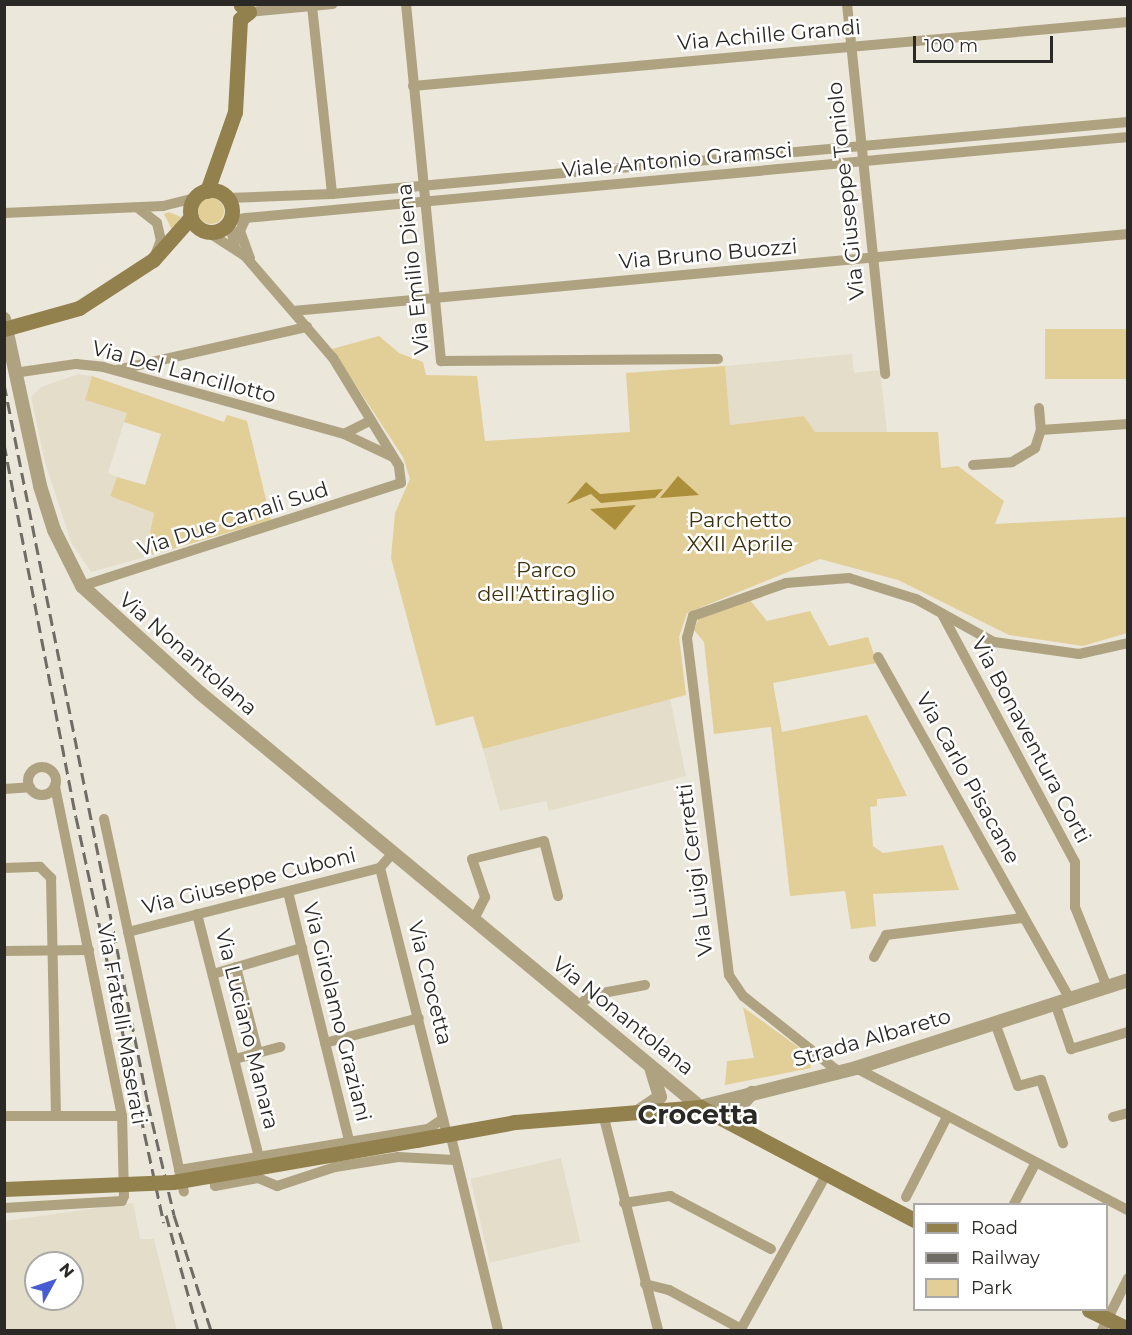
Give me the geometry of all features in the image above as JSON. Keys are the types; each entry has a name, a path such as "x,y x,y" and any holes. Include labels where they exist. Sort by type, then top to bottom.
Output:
{"main road":[{"path":"6,331 79,308 153,260 174,242 191,216 233,119 243,10"},
{"path":"174,242 229,221 227,198 201,194"},
{"path":"191,216 204,231"},
{"path":"4,1189 173,1182 416,1140 446,1128 603,1114 630,1115 699,1107"},
{"name":"Via Nonantolana","path":"699,1107 826,1176 913,1219"},
{"path":"1090,1311 1104,1325 1128,1329"}],"street":[{"path":"243,10 333,4"},
{"name":"Via Emilio Diena","path":"406,4 438,357 446,364 718,359"},
{"name":"Via Giuseppe Toniolo","path":"847,4 861,165 885,374"},
{"path":"312,6 332,194"},
{"name":"Via Achille Grandi","path":"413,86 1128,22"},
{"name":"Viale Antonio Gramsci","path":"227,198 332,194 1128,122"},
{"name":"Viale Antonio Gramsci","path":"229,221 424,201 861,165 1128,137"},
{"path":"4,213 163,207 201,194"},
{"path":"163,207 191,216"},
{"path":"138,208 160,231 153,260"},
{"path":"246,218 240,231 253,264"},
{"path":"229,221 235,247"},
{"path":"204,231 235,247 253,264 307,327 394,457"},
{"name":"Via Bruno Buozzi","path":"292,311 872,260 1128,234"},
{"name":"Via Nonantolana","path":"4,319 14,373 51,521 82,586 136,638 392,854 699,1107"},
{"path":"116,370 151,364 307,327"},
{"name":"Via Del Lancillotto","path":"14,373 76,364 116,370 151,382 344,434 394,457"},
{"path":"151,364 151,382"},
{"path":"974,465 1012,462 1035,448 1041,430 1039,408"},
{"path":"344,434 371,420"},
{"path":"1041,430 1128,424"},
{"name":"Via Due Canali Sud","path":"82,586 394,488 402,474 394,457"},
{"name":"Via Luigi Cerretti","path":"839,1072 743,996 729,975 687,638 693,616 813,578 866,582 943,615"},
{"path":"943,615 994,642 1042,651 1079,654 1128,643"},
{"name":"Via Bonaventura Corti","path":"943,615 1075,862 1075,907 1107,987"},
{"name":"Via Carlo Pisacane","path":"878,657 1069,998"},
{"path":"30,787 30,775 40,767 52,771 55,786 44,795"},
{"name":"Via Fratelli Maserati","path":"4,1208 122,1201 122,1116 55,786"},
{"path":"4,789 30,787 44,795 60,810"},
{"path":"104,819 184,1192"},
{"path":"473,921 485,897 472,859 543,841 558,896"},
{"path":"380,868 392,854"},
{"path":"4,868 40,867 51,878 49,951 56,1116"},
{"name":"Via Giuseppe Cuboni","path":"128,932 380,868"},
{"name":"Via Crocetta","path":"380,868 498,1330"},
{"name":"Via Girolamo Graziani","path":"288,892 349,1141"},
{"name":"Via Luciano Manara","path":"197,914 235,1059 256,1155 258,1178"},
{"path":"874,957 886,935 1023,918"},
{"path":"213,974 302,948"},
{"path":"4,951 89,950"},
{"path":"236,967 258,1053"},
{"name":"Strada Albareto","path":"699,1107 856,1068 1128,980"},
{"path":"577,1006 592,995 645,985"},
{"path":"1055,1003 1071,1049 1128,1032"},
{"path":"325,1042 419,1018"},
{"path":"995,1023 1018,1086 1041,1080 1063,1143"},
{"path":"235,1059 280,1047"},
{"path":"630,1115 660,1097 650,1065"},
{"path":"856,1068 946,1119 1128,1210"},
{"path":"751,1136 737,1110 753,1092"},
{"path":"1113,1117 1128,1113"},
{"path":"603,1114 658,1330"},
{"path":"4,1116 122,1116"},
{"path":"906,1197 946,1119"},
{"path":"179,1170 256,1155 446,1128"},
{"path":"210,1164 215,1186 258,1178 277,1186 335,1167 398,1157 455,1160"},
{"path":"1015,1203 1035,1164"},
{"path":"645,1284 669,1290 741,1329 826,1176"},
{"path":"624,1203 670,1196 771,1249"},
{"path":"1104,1325 1128,1278"}],"shaded area":[{"path":"852,354 854,373 880,370 887,432 815,432 804,416 730,425 725,366"},
{"path":"78,374 92,376 85,400 127,413 108,473 117,477 110,496 154,513 145,557 91,572 71,542 45,462 31,397 41,387"},
{"path":"678,476 699,495 660,498"},
{"path":"586,482 600,494 663,489 655,498 601,503 591,494 567,504"},
{"path":"636,505 615,530 590,509"},
{"path":"670,698 686,776 549,811 546,801 500,811 483,749"},
{"path":"561,1158 580,1242 490,1263 470,1179"},
{"path":"133,1203 140,1239 154,1239 177,1330 5,1330 5,1221"}],"green space":[{"path":"211,198 220,202 224,211 220,220 211,224 202,220 198,211 202,202"},
{"path":"169,212 181,217 172,230 164,214"},
{"path":"1045,329 1127,329 1127,379 1045,379"},
{"name":"Parco dell'Attiraglio","path":"379,336 399,353 423,362 426,375 477,376 485,441 630,432 626,373 725,366 730,425 804,416 815,432 938,432 941,468 958,466 1004,501 995,524 1127,517 1127,633 1083,646 1009,635 898,580 820,559 687,613 679,637 686,695 483,749 473,716 436,726 391,558 395,513 410,479 403,457 332,349"},
{"path":"92,376 224,422 227,415 247,421 271,520 145,557 154,513 110,496 117,477 145,485 161,434 124,422 127,413 85,400"},
{"path":"749,599 767,621 810,611 829,646 868,637 877,663 773,683 782,732 867,715 907,796 877,799 877,806 870,807 873,846 883,853 943,845 959,890 873,894 876,926 851,929 845,891 790,896 771,727 714,734 704,642 694,630 699,618"},
{"path":"743,1007 809,1055 811,1068 725,1085 727,1061 754,1058"}],"railway":[{"path":"4,384 148,1104 174,1215 211,1330"},
{"path":"4,444 76,817 164,1223"},
{"path":"166,1215 198,1330"}],"district":[{"name":"Crocetta","path":"698,1115"}],"park label":[{"name":"Parchetto XXII Aprile","path":"740,532"}]}
